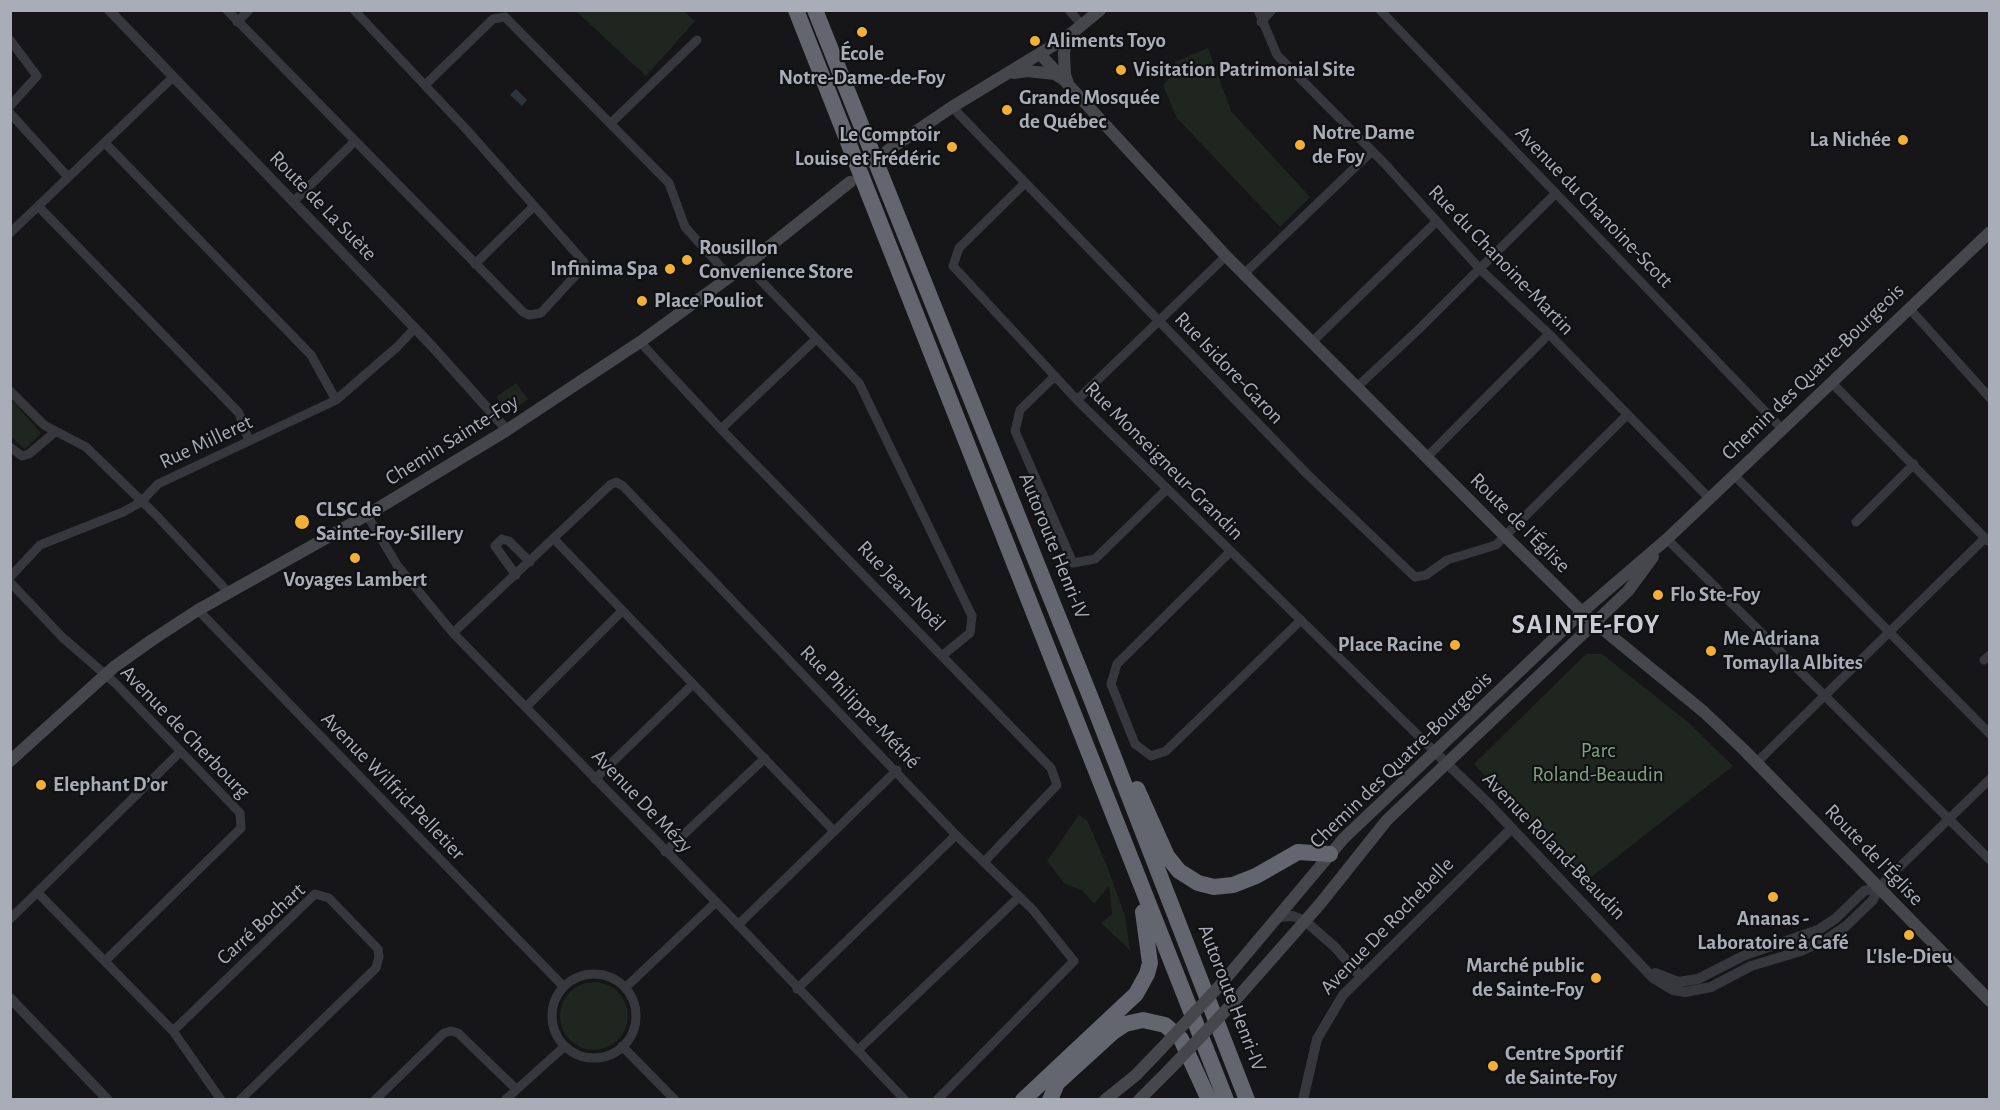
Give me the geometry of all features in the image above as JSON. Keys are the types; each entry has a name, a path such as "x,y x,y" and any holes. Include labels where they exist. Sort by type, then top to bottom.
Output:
{"highway":[{"name":"Autoroute Henri-IV","path":"796,10 1226,1100"},
{"name":"Autoroute Henri-IV","path":"815,10 1247,1100"},
{"path":"1107,742 1123,756 1167,856 1179,871 1198,883 1214,887 1233,885 1248,880 1298,852 1330,854"},
{"path":"1026,1097 1128,1002 1141,985 1147,974 1150,950 1142,910 1142,891"},
{"path":"1050,1100 1057,1083 1113,1032 1125,1024 1143,1020 1165,1025 1181,1039 1209,1100"}],"main road":[{"path":"886,151 952,107 1067,37 1100,10"},
{"path":"1067,37 1064,53 1065,75 1069,84"},
{"name":"Route de l'Église","path":"1040,54 1226,256 1505,536 1582,612 1704,712 1989,1001"},
{"path":"1006,75 1027,71 1055,74 1069,84"},
{"name":"Chemin Sainte-Foy","path":"10,761 105,676 146,644 198,610 367,515 507,430 640,342 730,277 850,182"},
{"name":"Chemin des Quatre-Bourgeois","path":"1105,1100 1136,1075 1222,983 1330,854 1582,612 1666,540 1989,232"},
{"name":"Chemin des Quatre-Bourgeois","path":"1139,1100 1231,1005 1305,921 1387,820 1628,591 1666,540"}],"street":[{"path":"227,10 475,264 529,315 541,313 584,266 584,262 425,85 354,10"},
{"path":"237,22 249,10"},
{"path":"1069,10 1082,25"},
{"name":"Rue du Chanoine-Martin","path":"1258,10 1261,22 1277,55 1372,151 1480,269 1549,334 1709,498"},
{"path":"1261,22 1272,10"},
{"name":"Avenue du Chanoine-Scott","path":"1380,10 1782,429"},
{"name":"Route de La Suète","path":"114,12 171,78 414,329 507,430"},
{"path":"425,85 493,19 505,17 669,183 686,227 730,277"},
{"path":"10,40 37,76 10,106"},
{"path":"611,123 697,40"},
{"path":"10,233 171,78"},
{"name":"Rue Isidore-Garon","path":"952,107 1307,474 1415,577 1426,575 1447,560 1486,550 1496,545 1505,536"},
{"path":"10,113 68,177"},
{"path":"292,202 354,142"},
{"path":"105,143 311,355 336,400"},
{"path":"1244,274 1372,151"},
{"name":"Rue Monseigneur-Grandin","path":"1025,183 959,248 953,266 1077,400 1436,753"},
{"path":"1357,387 1555,194"},
{"path":"38,206 238,413 249,441"},
{"path":"475,264 534,206"},
{"path":"1312,342 1436,222"},
{"path":"1077,400 1226,256"},
{"path":"746,265 859,383 972,616 970,633 943,655"},
{"path":"1909,308 1989,398"},
{"name":"Rue Milleret","path":"10,577 40,545 123,512 141,502 158,484 336,400 397,347 414,329"},
{"path":"1427,457 1549,334"},
{"path":"721,429 816,339"},
{"name":"Rue Jean-Noël","path":"640,342 721,429 1051,768 1057,785 985,861"},
{"path":"1055,376 1020,410 1015,431 1073,564 1095,559 1167,489"},
{"path":"1756,763 1987,540 1831,382"},
{"path":"10,391 44,425 86,447 229,593"},
{"path":"1505,536 1627,415"},
{"path":"10,447 22,456 29,454 55,432"},
{"path":"1856,522 1914,464"},
{"path":"1734,475 1989,734"},
{"name":"Rue Philippe-Méthé","path":"554,540 609,485 616,482 897,770 957,835 985,861 1074,961 937,1100"},
{"name":"Avenue De Mézy","path":"367,515 397,565 453,633 738,924 797,989 905,1100"},
{"path":"516,575 495,546 501,539 509,541 530,562"},
{"path":"453,633 554,540 834,831"},
{"path":"1666,540 1989,860"},
{"path":"1230,552 1117,664 1111,684 1135,744 1151,756 1166,751 1301,620"},
{"name":"Avenue de Cherbourg","path":"10,582 62,637 115,683 240,813 241,828 105,961"},
{"name":"Avenue Wilfrid-Pelletier","path":"198,610 563,986"},
{"path":"526,707 622,611"},
{"path":"595,779 692,685"},
{"path":"10,919 180,752"},
{"name":"Avenue Roland-Beaudin","path":"1436,753 1512,828 1644,968 1678,982 1698,980 1745,955 1818,930 1835,919 1864,891 1879,887"},
{"path":"665,852 765,758"},
{"path":"738,924 897,770"},
{"path":"1879,887 1989,779"},
{"name":"Avenue De Rochebelle","path":"1303,1100 1310,1061 1326,1018 1342,995 1512,828"},
{"path":"797,989 957,835"},
{"path":"38,893 173,1031 221,1100"},
{"name":"Carré Bochart","path":"173,1031 315,894 329,898 378,949 379,957 376,968 240,1100"},
{"path":"858,1050 1019,897"},
{"path":"625,988 716,902"},
{"path":"1278,917 1293,916 1305,921 1335,947 1361,977"},
{"path":"589,974 609,977 625,988 636,1011 636,1023 631,1035 622,1046 613,1053 601,1057 588,1057 565,1046 553,1022 553,1009 563,986 576,978 589,974"},
{"path":"10,998 108,1100"},
{"path":"375,1100 444,1033 451,1031 458,1033 516,1089"},
{"path":"505,1100 565,1046"},
{"path":"622,1046 675,1100"}],"green space":[{"path":"576,11 684,11 695,21 646,76"},
{"path":"1208,48 1231,111 1310,197 1280,227 1177,118 1163,86 1175,69 1175,62"},
{"path":"516,383 528,399 513,410 507,410 496,397"},
{"path":"11,399 41,433 25,449 11,437"},
{"name":"Parc Roland-Beaudin","path":"1586,654 1602,654 1688,722 1733,766 1585,882 1474,764"},
{"path":"1079,815 1087,820 1107,866 1125,916 1130,950 1101,923 1112,914 1109,886 1094,904 1082,890 1065,884 1047,861"},
{"path":"594,982 607,984 618,992 626,1003 628,1016 626,1029 618,1040 607,1048 594,1050 581,1048 570,1040 562,1029 560,1016 562,1003 570,992 581,984"}],"shaded area":[{"path":"516,89 527,100 522,106 510,95"}],"place":[{"name":"École Notre-Dame-de-Foy","path":"862,32"},
{"name":"Aliments Toyo","path":"1035,41"},
{"name":"Visitation Patrimonial Site","path":"1121,70"},
{"name":"Grande Mosquée de Québec","path":"1007,110"},
{"name":"La Nichée","path":"1903,140"},
{"name":"Notre Dame de Foy","path":"1300,145"},
{"name":"Le Comptoir Louise et Frédéric","path":"952,147"},
{"name":"Rousillon Convenience Store","path":"687,260"},
{"name":"Infinima Spa","path":"670,269"},
{"name":"Place Pouliot","path":"642,301"},
{"name":"CLSC de Sainte-Foy-Sillery","path":"302,522"},
{"name":"Voyages Lambert","path":"355,558"},
{"name":"Flo Ste-Foy","path":"1658,595"},
{"name":"Place Racine","path":"1455,645"},
{"name":"Me Adriana Tomaylla Albites","path":"1711,651"},
{"name":"Elephant D’or","path":"41,785"},
{"name":"Ananas - Laboratoire à Café","path":"1773,897"},
{"name":"L'Isle-Dieu","path":"1909,935"},
{"name":"Marché public de Sainte-Foy","path":"1596,978"},
{"name":"Centre Sportif de Sainte-Foy","path":"1493,1066"}],"district":[{"name":"SAINTE-FOY","path":"1586,625"}]}
